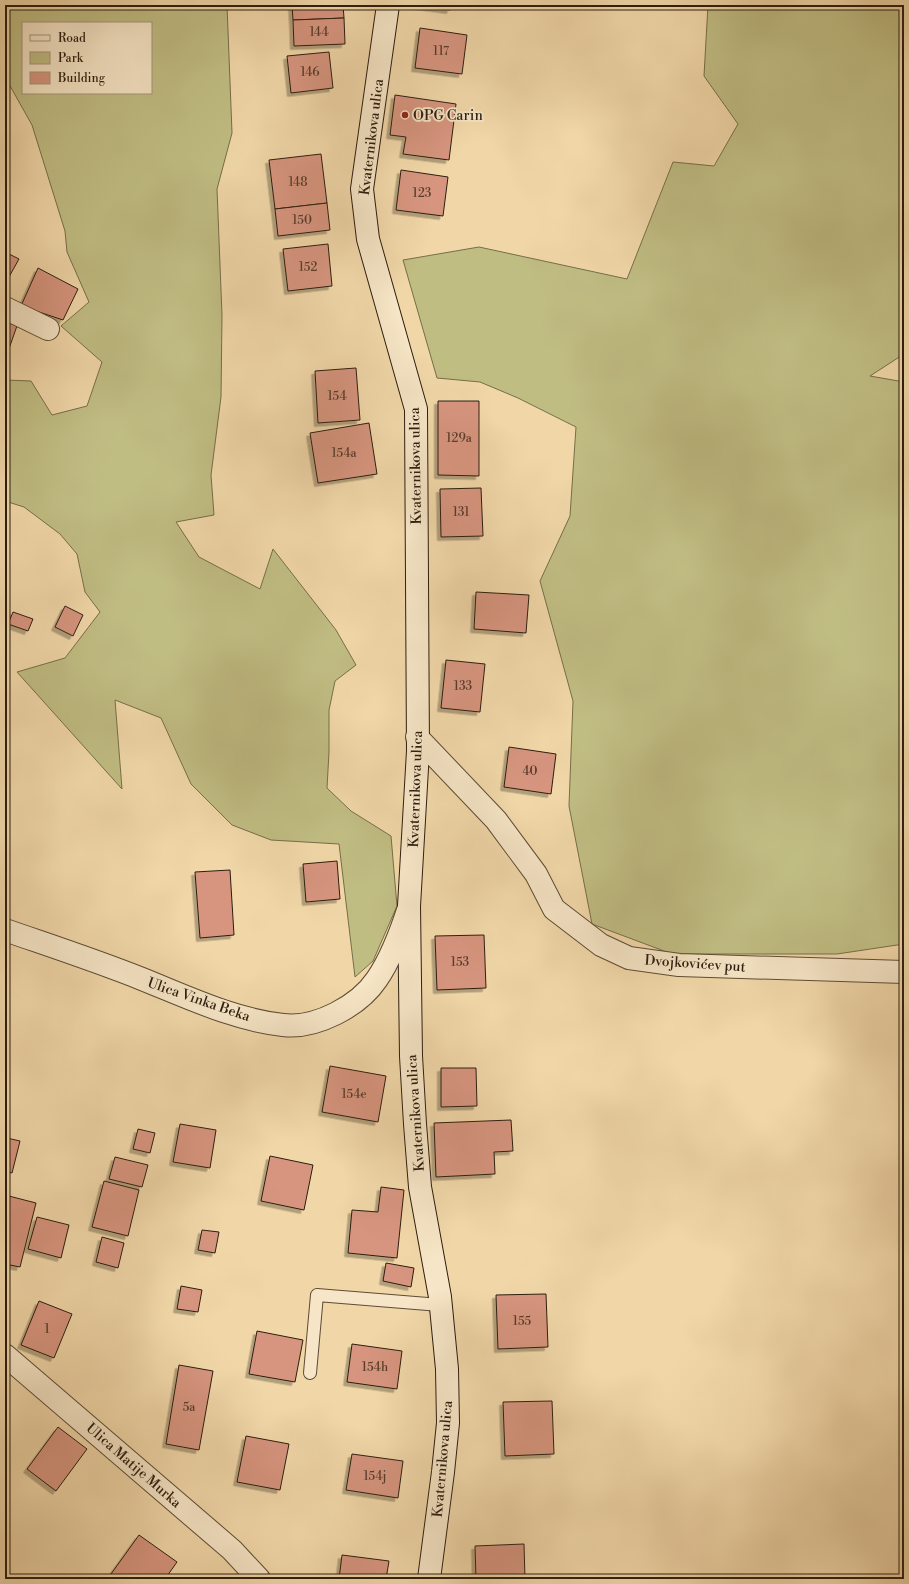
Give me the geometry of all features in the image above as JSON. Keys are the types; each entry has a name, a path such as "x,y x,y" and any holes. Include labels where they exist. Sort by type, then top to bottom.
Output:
{"street":[{"name":"Kvaternikova ulica","path":"388,5 362,189 368,239 416,409 417,738 409,906 411,1056 414,1124 420,1187 440,1305 447,1369 448,1423 429,1579"},
{"path":"5,308 48,329"},
{"name":"Dvojkovićev put","path":"417,738 496,820 536,874 554,909 601,945 629,958 679,965 904,972"},
{"name":"Ulica Vinka Beka","path":"5,930 139,978 232,1014 284,1026 306,1024 343,1011 364,996 378,979 402,928 409,906"},
{"name":"Ulica Matije Murka","path":"5,1356 232,1550 259,1579"}],"lane":[{"path":"310,1373 317,1295 440,1305"}],"green space":[{"path":"5,5 227,5 232,133 217,189 222,315 221,397 211,475 214,515 176,522 199,557 260,589 273,549 336,630 356,665 335,681 329,710 327,788 351,811 391,836 397,906 373,961 355,977 339,844 271,840 232,825 191,784 161,718 115,700 122,789 17,672 65,658 100,612 85,592 77,554 60,534 24,507 5,501 5,380 31,381 52,415 87,406 102,362 61,326 89,302 67,252 65,231 32,125 5,77"},
{"path":"708,5 904,5 904,354 870,376 904,382 904,944 837,954 672,954 592,924 569,806 573,701 540,581 570,516 576,427 518,398 480,382 437,378 403,260 479,247 627,279 673,162 714,166 738,124 704,76"}],"building":[{"path":"292,5 343,5 344,18 293,20"},
{"path":"413,5 451,5 450,10"},
{"path":"344,18 345,44 294,46 293,20"},
{"path":"420,28 467,35 462,74 415,68"},
{"path":"329,52 333,88 291,93 287,56"},
{"path":"395,95 456,104 449,160 403,154 406,137 390,135"},
{"path":"321,154 327,203 275,209 269,160"},
{"path":"401,170 448,177 443,216 396,210"},
{"path":"327,203 330,230 278,236 275,209"},
{"path":"328,244 332,286 288,291 283,249"},
{"path":"5,252 19,259 5,284"},
{"path":"38,268 78,289 63,320 21,306"},
{"path":"5,318 18,323 5,360"},
{"path":"356,368 360,420 318,423 315,371"},
{"path":"438,401 479,401 479,476 438,475"},
{"path":"369,423 377,474 318,483 310,433"},
{"path":"481,488 483,536 441,537 440,489"},
{"path":"476,592 529,595 526,633 474,629"},
{"path":"65,606 83,615 73,636 55,627"},
{"path":"13,612 33,619 28,631 8,624"},
{"path":"446,660 485,664 480,712 441,708"},
{"path":"509,747 556,754 551,794 504,787"},
{"path":"337,861 340,899 306,902 303,864"},
{"path":"230,870 234,935 200,938 195,872"},
{"path":"484,935 486,988 437,990 435,936"},
{"path":"330,1066 386,1076 378,1122 322,1112"},
{"path":"441,1068 476,1068 477,1106 441,1107"},
{"path":"511,1120 513,1151 494,1152 495,1174 436,1177 434,1123"},
{"path":"180,1124 216,1130 210,1168 173,1162"},
{"path":"138,1129 155,1133 150,1153 133,1149"},
{"path":"7,1138 20,1141 12,1173 5,1171 5,1144"},
{"path":"270,1156 313,1165 304,1210 261,1201"},
{"path":"115,1157 148,1165 142,1187 109,1179"},
{"path":"104,1181 139,1190 128,1236 92,1227"},
{"path":"381,1187 404,1190 397,1258 348,1253 352,1210 378,1212"},
{"path":"5,1195 36,1203 20,1267 5,1264"},
{"path":"37,1217 69,1225 61,1258 28,1249"},
{"path":"202,1230 219,1232 215,1253 198,1250"},
{"path":"102,1237 124,1243 118,1268 96,1262"},
{"path":"386,1263 414,1268 411,1287 383,1281"},
{"path":"181,1286 202,1290 198,1312 177,1309"},
{"path":"546,1294 548,1347 498,1349 496,1295"},
{"path":"39,1301 72,1314 54,1358 21,1345"},
{"path":"257,1331 303,1340 295,1382 249,1374"},
{"path":"352,1344 402,1351 397,1389 347,1382"},
{"path":"179,1365 213,1371 199,1450 166,1444"},
{"path":"552,1401 554,1454 505,1456 503,1402"},
{"path":"58,1427 87,1449 56,1491 27,1469"},
{"path":"246,1436 289,1444 280,1490 237,1482"},
{"path":"352,1454 403,1461 398,1498 346,1490"},
{"path":"139,1535 177,1562 165,1579 119,1579 111,1574"},
{"path":"524,1544 525,1579 476,1579 475,1546"},
{"path":"342,1555 389,1561 386,1579 339,1579"}],"place":[{"name":"OPG Carin","path":"405,115"}]}
